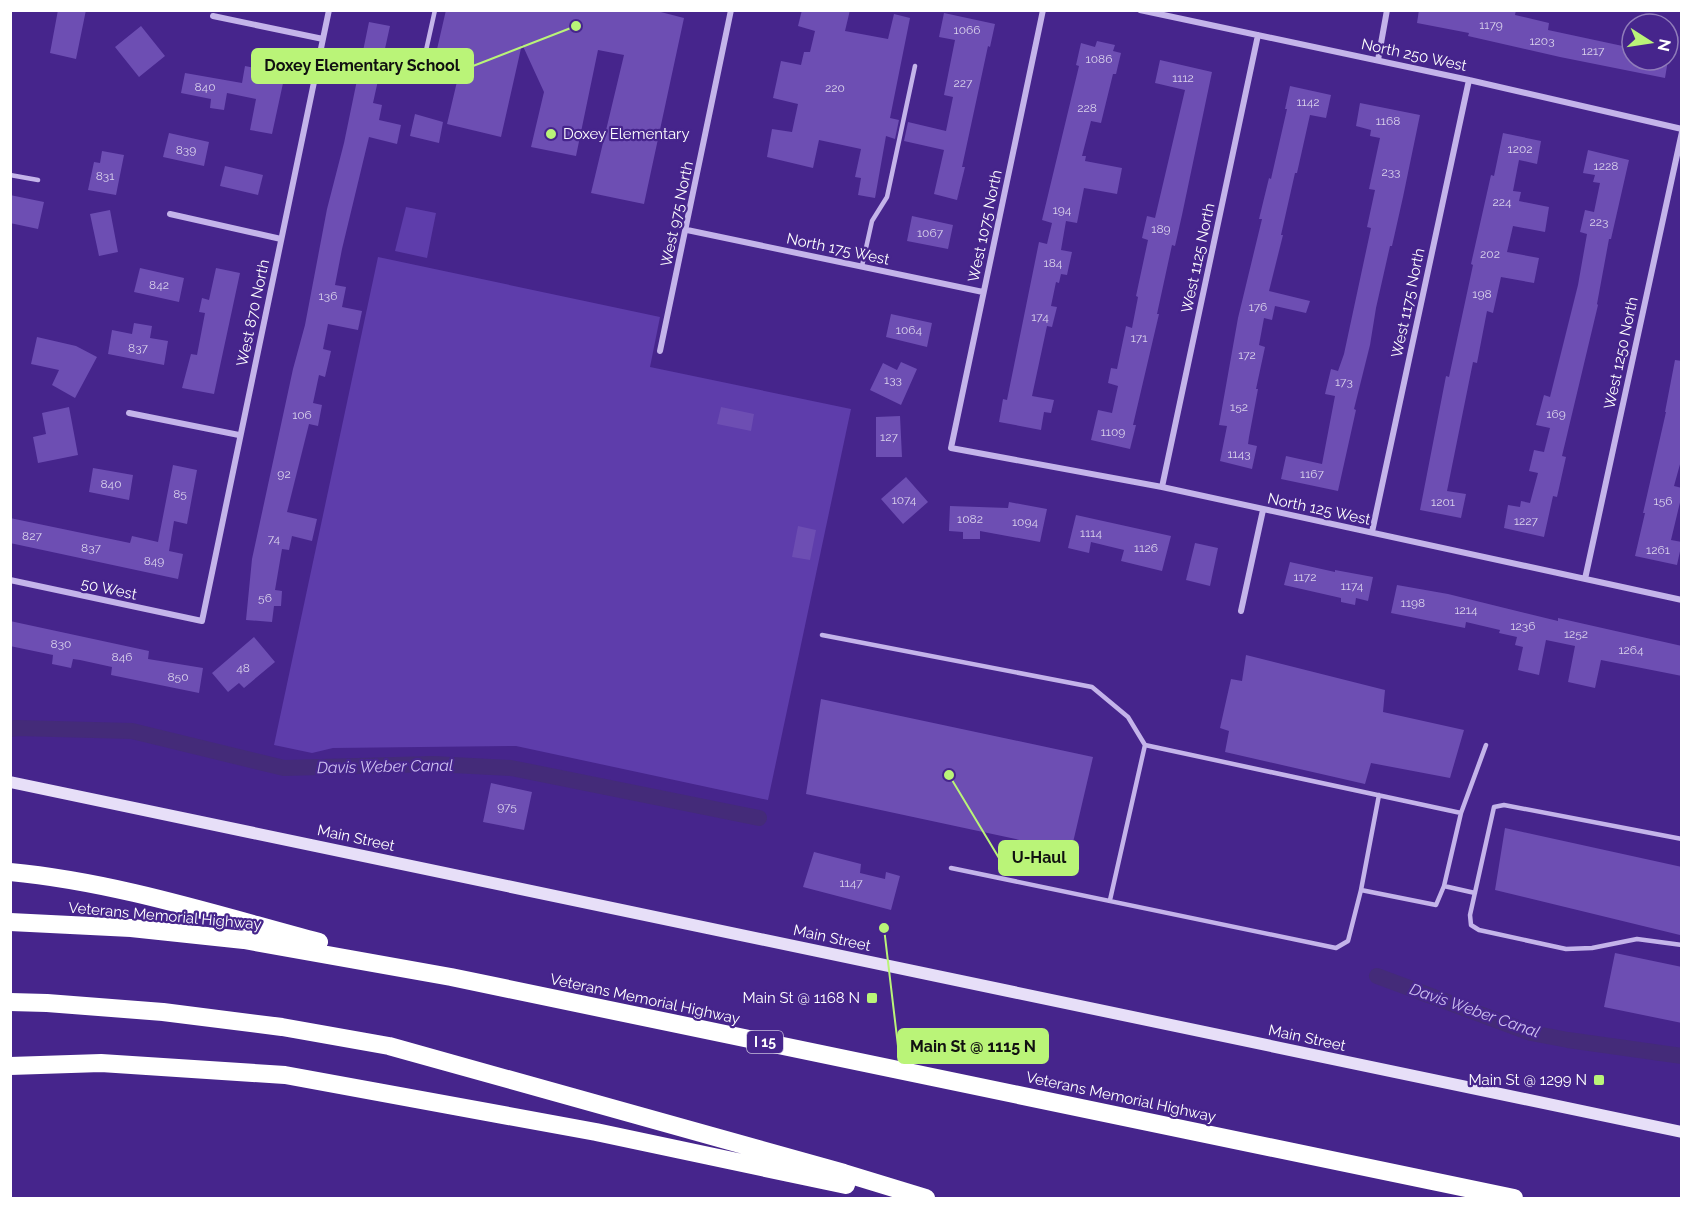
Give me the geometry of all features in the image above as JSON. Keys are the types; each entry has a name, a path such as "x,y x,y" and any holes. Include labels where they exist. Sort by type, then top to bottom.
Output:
{"highway":[{"path":"10,872 54,876 126,891 451,977"},
{"name":"Veterans Memorial Highway","path":"10,922 131,928 244,940 451,977 1514,1198"},
{"path":"10,1002 163,1012 282,1027 389,1046 926,1198"},
{"path":"10,1066 101,1063 285,1075 596,1132 909,1198"}],"main road":[{"name":"Main Street","path":"10,782 1682,1132"}],"street":[{"name":"West 870 North","path":"202,621 329,10"},
{"name":"West 975 North","path":"660,351 731,10"},
{"name":"West 1075 North","path":"951,448 1043,10"},
{"name":"North 250 West","path":"1140,10 1469,80 1682,130"},
{"path":"1378,60 1387,10"},
{"path":"213,16 323,39"},
{"name":"West 1125 North","path":"1162,487 1258,35"},
{"name":"West 1175 North","path":"1372,532 1469,80"},
{"name":"West 1250 North","path":"1585,579 1682,130"},
{"path":"170,214 281,239"},
{"name":"North 175 West","path":"687,230 983,292"},
{"path":"129,413 239,435"},
{"name":"North 125 West","path":"951,448 1162,487 1682,600"},
{"path":"1241,611 1263,510"},
{"name":"50 West","path":"10,580 202,621"}],"lane":[{"path":"435,10 425,55 435,79"},
{"path":"862,266 872,221 887,197 915,66"},
{"path":"10,175 39,180"},
{"path":"822,635 1092,687 1128,717 1145,745 1110,900"},
{"path":"1145,745 1461,813"},
{"path":"1360,890 1436,905 1444,886 1461,813 1486,746"},
{"path":"951,868 1336,948 1348,941 1379,795"},
{"path":"1682,839 1504,805 1494,807 1470,915 1471,925 1479,930 1566,949 1592,948 1637,939 1682,945"},
{"path":"1444,886 1475,893"}],"shaded area":[{"path":"406,207 436,213 427,258 395,251"},
{"path":"378,257 660,317 650,367 851,409 768,800 516,746 333,748 312,753 274,745"}],"building":[{"path":"58,10 86,10 76,59 50,53"},
{"name":"Doxey Elementary","path":"446,10 653,10 684,18 644,204 591,193 624,55 598,50 576,156 531,147 544,92 522,44 501,137 447,124 459,73 455,72 457,59 435,58"},
{"path":"802,10 850,10 845,31 888,39 894,14 910,18 890,118 899,120 895,139 886,136 875,198 858,195 861,178 855,177 861,149 819,140 813,168 767,157 772,129 792,132 798,104 773,98 781,61 801,65 804,52 810,52 815,31 798,26"},
{"path":"1419,10 1516,10 1515,15 1549,23 1548,30 1620,45 1620,69 1468,36 1469,33 1417,23"},
{"path":"944,13 995,24 990,47 988,46 957,200 934,194 944,150 904,141 908,122 946,131 953,97 944,95 955,40 939,37"},
{"path":"369,22 390,26 373,103 382,105 379,120 401,125 397,144 369,137 342,249 335,285 346,287 342,307 362,311 358,330 328,324 323,349 331,351 325,377 319,375 313,403 322,405 318,426 309,424 287,512 317,519 312,541 292,536 289,550 282,549 275,590 282,591 281,606 274,606 272,622 246,620 252,559 293,369 305,325 327,209 344,143"},
{"path":"141,26 165,56 139,77 115,47"},
{"path":"1097,41 1115,45 1113,51 1121,53 1116,74 1113,74 1101,123 1091,121 1082,156 1086,156 1085,161 1122,168 1117,194 1084,188 1077,223 1066,221 1061,250 1072,252 1067,275 1061,274 1059,283 1056,282 1051,306 1057,307 1052,327 1047,326 1032,396 1054,400 1051,413 1044,412 1041,430 999,422 1003,399 1007,400 1039,242 1047,244 1052,223 1042,220 1079,66 1076,65 1081,43 1095,47"},
{"path":"1160,60 1212,72 1175,246 1172,245 1157,314 1159,314 1133,425 1136,425 1130,449 1091,440 1098,410 1112,413 1118,386 1108,383 1111,368 1117,369 1126,326 1132,328 1148,240 1142,238 1147,216 1155,218 1185,90 1155,83"},
{"path":"245,66 285,74 272,134 250,130 256,99 227,93 224,110 210,108 211,99 181,93 185,73 242,83"},
{"path":"1635,72 1666,72 1665,78"},
{"path":"1290,86 1331,95 1326,118 1310,115 1269,291 1310,301 1306,313 1275,306 1272,320 1264,318 1259,345 1265,347 1248,444 1257,446 1252,469 1220,461 1227,426 1219,425 1238,318 1262,219 1259,219 1287,109 1285,109"},
{"path":"1360,103 1420,115 1392,246 1390,246 1376,308 1338,491 1281,479 1286,456 1322,464 1335,396 1325,394 1331,369 1338,371 1344,354 1371,228 1367,227 1375,190 1369,189 1380,138 1370,136 1371,130 1356,126"},
{"path":"415,114 443,122 439,143 410,136"},
{"path":"169,133 209,142 204,166 163,157"},
{"path":"1503,133 1541,141 1537,164 1519,160 1513,191 1521,192 1519,201 1549,207 1545,232 1513,226 1507,252 1539,258 1534,283 1501,277 1493,313 1487,311 1477,363 1473,362 1447,491 1466,494 1461,518 1420,510 1446,376 1449,377 1473,265 1471,264"},
{"path":"1588,150 1629,160 1611,239 1609,239 1598,305 1562,456 1566,457 1557,497 1553,496 1544,537 1504,528 1508,505 1520,507 1521,501 1530,503 1538,473 1529,471 1534,450 1544,452 1550,428 1536,425 1544,395 1550,397 1578,285 1587,234 1580,232 1585,210 1594,212 1600,183 1593,182 1595,175 1583,173"},
{"path":"102,151 124,155 116,195 88,190 94,162 100,163"},
{"path":"225,166 263,175 258,195 220,186"},
{"path":"10,195 44,202 38,229 10,223"},
{"path":"110,210 118,252 99,256 90,214"},
{"path":"912,216 953,225 948,249 907,241"},
{"path":"140,268 184,278 179,302 134,292"},
{"path":"216,268 240,273 214,394 182,388 191,354 197,355 205,313 199,312 202,298 209,300"},
{"path":"891,314 932,323 927,347 886,337"},
{"path":"134,323 152,326 150,338 168,341 164,365 108,354 112,330 132,334"},
{"path":"37,337 76,346 97,357 75,398 52,385 59,370 31,364"},
{"path":"1675,360 1682,361 1682,457 1674,486 1682,488 1682,494 1671,540 1682,542 1677,565 1635,556"},
{"path":"901,362 917,369 901,405 870,390 883,363 897,370"},
{"path":"69,407 78,455 38,463 33,437 46,434 42,413"},
{"path":"721,407 754,414 751,431 717,424"},
{"path":"900,416 902,457 876,457 876,417"},
{"path":"173,465 197,470 187,524 174,521 169,551 183,554 178,579 10,543 10,518 130,543 132,536 158,542"},
{"path":"93,468 133,475 129,500 89,492"},
{"path":"906,477 928,502 903,524 881,499"},
{"path":"1009,502 1047,509 1040,542 980,531 980,539 963,539 963,532 949,531 950,506 1008,508"},
{"path":"1076,515 1171,536 1162,571 1121,561 1124,550 1091,542 1089,553 1068,548"},
{"path":"798,526 816,530 810,560 792,557"},
{"path":"1195,543 1218,548 1210,586 1186,580"},
{"path":"1290,562 1335,572 1335,570 1373,577 1368,601 1356,598 1355,605 1341,602 1341,598 1284,585"},
{"path":"1397,585 1448,594 1558,621 1558,618 1682,646 1682,676 1601,660 1595,688 1568,682 1575,646 1546,640 1539,675 1518,670 1523,647 1515,645 1517,637 1499,633 1500,630 1466,622 1465,628 1391,613"},
{"path":"10,621 149,651 148,659 203,668 199,693 111,675 112,667 80,660 73,659 71,668 52,664 53,655 10,646"},
{"path":"254,637 275,662 244,688 239,683 228,692 212,673"},
{"path":"1246,655 1385,690 1383,712 1464,730 1450,778 1371,763 1365,784 1225,752 1229,731 1220,728 1231,679 1242,681"},
{"path":"821,699 1093,757 1071,851 806,794"},
{"path":"491,783 532,792 524,830 483,822"},
{"path":"1505,828 1682,867 1680,935 1495,890"},
{"path":"814,852 861,864 860,873 885,879 886,872 900,876 891,910 803,887"},
{"path":"1615,953 1682,967 1682,1023 1604,1007"}],"waterway":[{"name":"Davis Weber Canal","path":"10,729 132,731 284,768 433,764 511,768 759,818"},
{"name":"Davis Weber Canal","path":"1377,976 1531,1033 1682,1056"}],"place":[{"name":"Doxey Elementary School","path":"576,26"},
{"name":"Doxey Elementary","path":"551,134"},
{"name":"U-Haul","path":"949,775"},
{"name":"Main St @ 1115 N","path":"884,928"},
{"name":"Main St @ 1168 N","path":"872,998"},
{"name":"Main St @ 1299 N","path":"1599,1080"}]}
